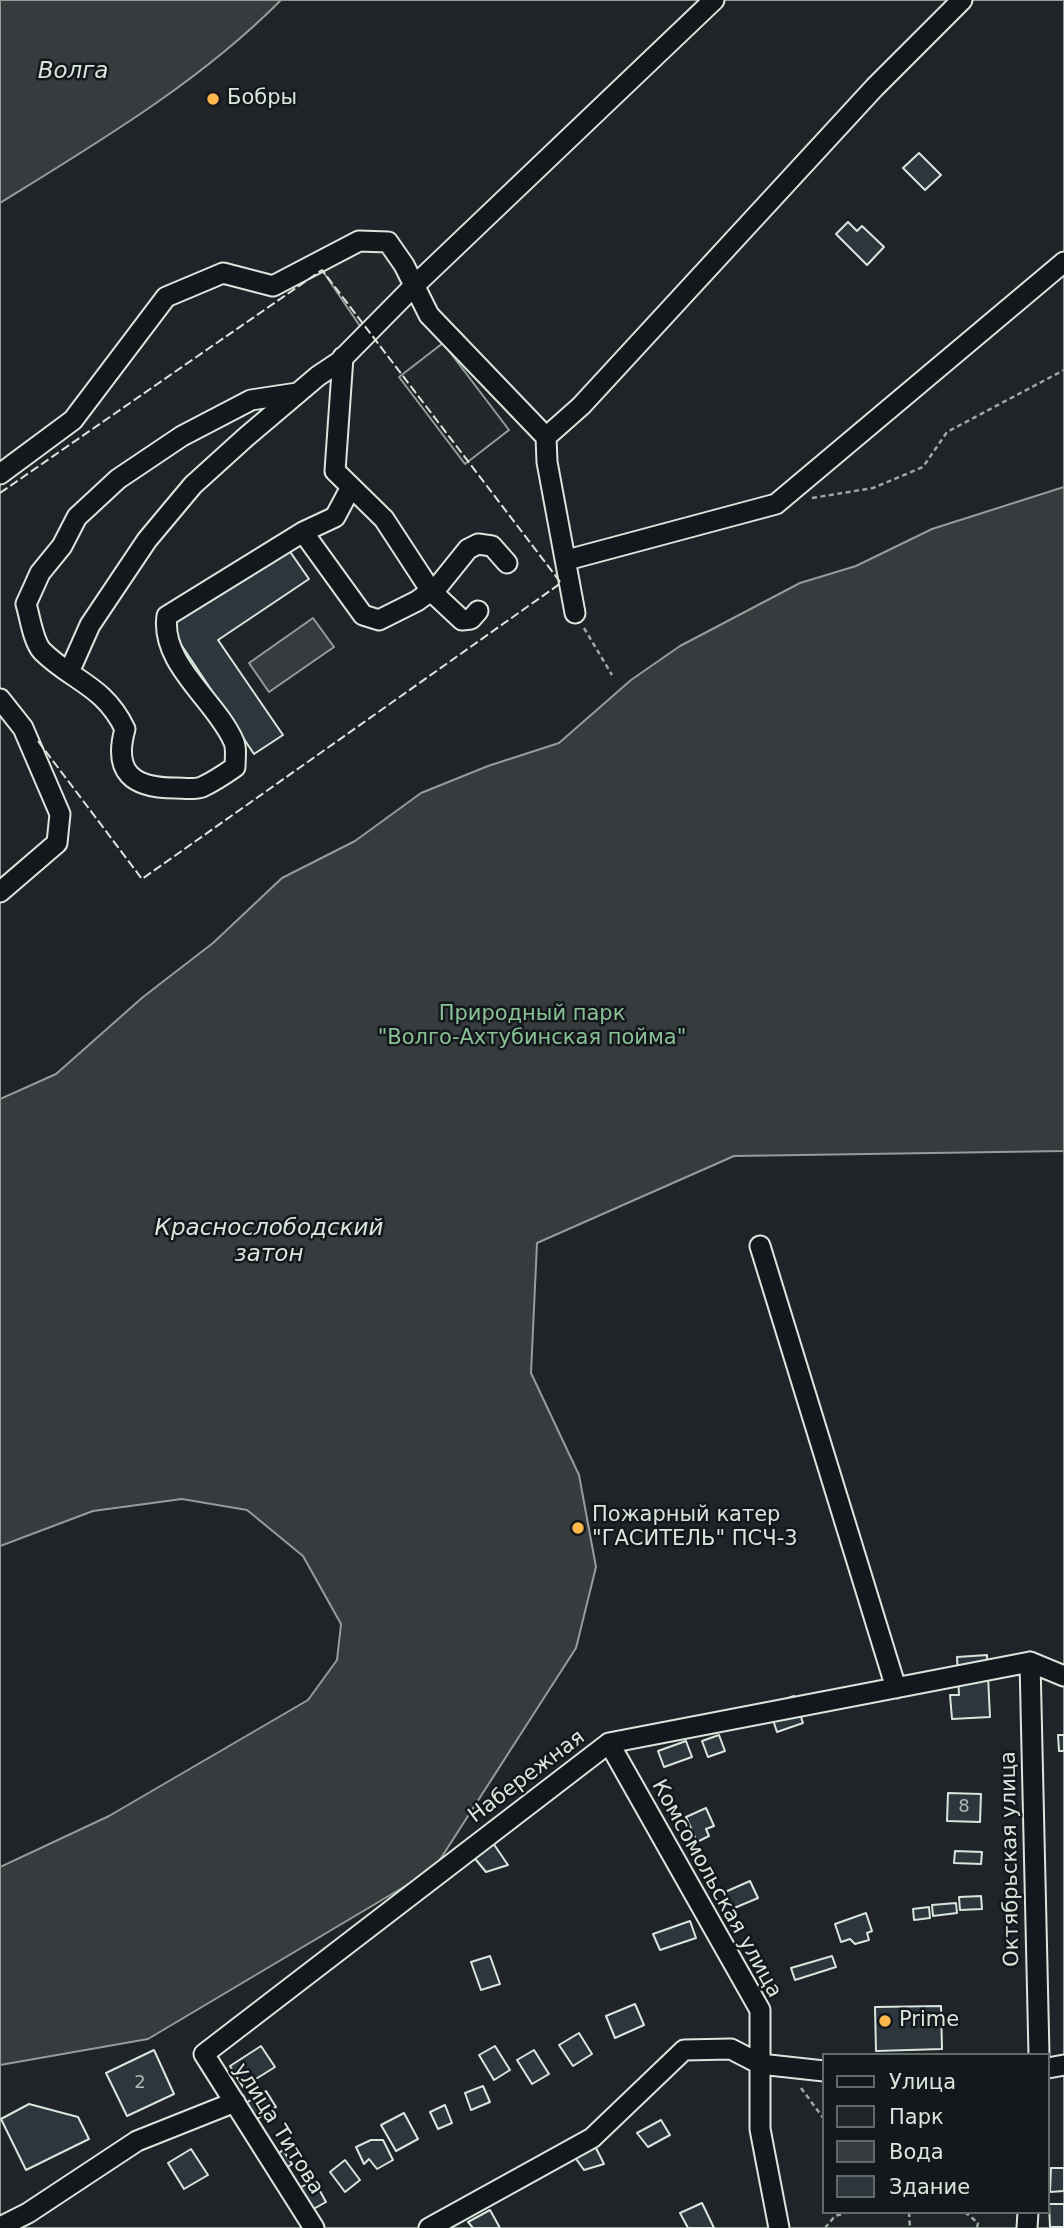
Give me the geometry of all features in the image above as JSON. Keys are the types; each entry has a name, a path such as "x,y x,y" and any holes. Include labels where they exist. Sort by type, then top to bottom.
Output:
{"street":[{"path":"70,670 90,625 147,540 193,485 297,393 343,357 714,0"},
{"path":"546,437 581,406 874,87 962,0"},
{"path":"0,474 73,420 166,297 223,274 273,286 359,241 388,242 415,285 429,314 450,344 546,437 547,461 575,613"},
{"path":"567,560 776,504 1064,262"},
{"path":"343,357 335,471 384,519 431,591 462,620 471,619 478,611"},
{"path":"297,393 251,400 182,436 118,480 77,517 62,546 40,573 26,604 40,649 97,690 118,713 125,729 120,748 121,761 131,778 157,788 200,788 235,768 234,742 180,662 164,632 167,616 303,532 335,517 351,487"},
{"path":"303,532 363,615 379,620 431,591 468,549 478,544 492,546 507,564"},
{"path":"0,699 23,727 60,814 57,844 0,892"},
{"path":"760,1246 896,1688"},
{"path":"1030,1662 1064,1676"},
{"name":"Набережная","path":"204,2054 609,1743 1030,1662"},
{"name":"Октябрьская улица","path":"1030,1662 1038,2053"},
{"name":"Комсомольская улица","path":"609,1743 760,2010 760,2129 779,2228"},
{"path":"429,2228 592,2138 684,2050 731,2049 760,2064 822,2071"},
{"name":"улица Титова","path":"204,2054 314,2228"},
{"path":"0,2227 29,2213 137,2141 235,2102"}],"path":[{"path":"776,504 873,488 923,467 947,432 1064,370"},
{"path":"575,613 612,674"},
{"path":"785,2067 822,2116"},
{"path":"825,2228 835,2216 842,2214"},
{"path":"967,2214 978,2223 978,2228"}],"green space":[{"name":"Природный парк \"Волго-Ахтубинская пойма\"","path":"0,0 1064,0 1064,2228 0,2228"}],"shaded area":[{"path":"356,246 382,248 412,285 364,332 322,270"},
{"path":"443,343 509,430 465,464 399,377"}],"water":[{"name":"Волга","path":"0,0 281,0 217,58 182,84 110,134 0,203"},
{"name":"Краснослободский затон","path":"1064,487 1064,1151 734,1156 537,1243 531,1373 579,1475 596,1567 576,1648 434,1869 148,2039 0,2065 0,1867 109,1816 308,1700 337,1660 341,1624 303,1556 247,1510 182,1499 93,1511 0,1546 0,1099 56,1074 143,997 213,943 282,878 355,841 421,793 488,766 559,743 631,680 680,646 800,583 856,566 932,529"},
{"path":"313,618 334,647 269,692 249,663"}],"building":[{"path":"919,153 941,175 925,190 903,168"},
{"path":"848,222 857,231 862,226 884,247 867,265 836,234"},
{"path":"284,543 309,579 218,640 283,735 254,754 166,622"},
{"path":"987,1655 990,1717 952,1719 950,1695 959,1695 957,1657"},
{"path":"794,1696 803,1723 777,1732 768,1705"},
{"path":"719,1735 725,1751 708,1757 702,1741"},
{"path":"1058,1735 1064,1735 1064,1751 1059,1751"},
{"path":"686,1741 692,1757 664,1767 658,1751"},
{"path":"948,1793 981,1794 980,1822 947,1821"},
{"path":"706,1808 714,1826 706,1829 709,1836 697,1842 686,1817"},
{"path":"493,1843 508,1865 486,1872 472,1855"},
{"path":"955,1851 982,1852 981,1864 954,1863"},
{"path":"750,1881 758,1898 732,1909 725,1892"},
{"path":"981,1896 982,1909 960,1910 959,1897"},
{"path":"956,1903 957,1913 933,1916 932,1905"},
{"path":"929,1907 930,1918 914,1920 913,1909"},
{"path":"866,1913 872,1931 867,1933 869,1940 855,1944 850,1939 841,1942 835,1924"},
{"path":"690,1921 696,1938 660,1950 653,1934"},
{"path":"490,1956 500,1984 481,1990 471,1962"},
{"path":"832,1956 836,1967 795,1980 791,1968"},
{"path":"635,2004 644,2025 615,2038 606,2016"},
{"path":"941,2006 942,2049 876,2051 875,2007"},
{"path":"579,2033 592,2054 573,2066 559,2045"},
{"path":"261,2046 275,2067 243,2087 230,2066"},
{"path":"495,2046 510,2070 494,2080 479,2055"},
{"path":"154,2050 174,2094 127,2116 106,2073"},
{"path":"534,2050 549,2074 532,2084 517,2060"},
{"path":"483,2086 490,2102 471,2110 465,2093"},
{"path":"266,2091 276,2107 249,2124 239,2107"},
{"path":"29,2104 78,2117 89,2139 26,2170 1,2119"},
{"path":"445,2105 452,2123 438,2129 430,2112"},
{"path":"404,2113 418,2139 396,2151 381,2125"},
{"path":"661,2120 670,2135 648,2147 637,2133"},
{"path":"371,2140 383,2140 393,2160 377,2169 369,2159 364,2164 356,2147"},
{"path":"594,2144 604,2164 584,2170 574,2156"},
{"path":"191,2149 208,2175 184,2189 168,2163"},
{"path":"283,2150 292,2164 276,2175 267,2162"},
{"path":"345,2160 360,2180 345,2192 330,2172"},
{"path":"1051,2168 1064,2168 1064,2191 1050,2192"},
{"path":"314,2180 326,2202 299,2217 287,2195"},
{"path":"702,2203 714,2228 688,2228 680,2213"},
{"path":"1050,2204 1064,2204 1064,2227 1050,2227"},
{"path":"490,2210 500,2228 473,2228 468,2222"}],"fence":[{"path":"0,493 322,270 561,583 142,879 38,741"}],"place":[{"name":"Бобры","path":"213,99"},
{"name":"Пожарный катер \"ГАСИТЕЛЬ\" ПСЧ-3","path":"578,1528"},
{"name":"Prime","path":"885,2021"}]}
